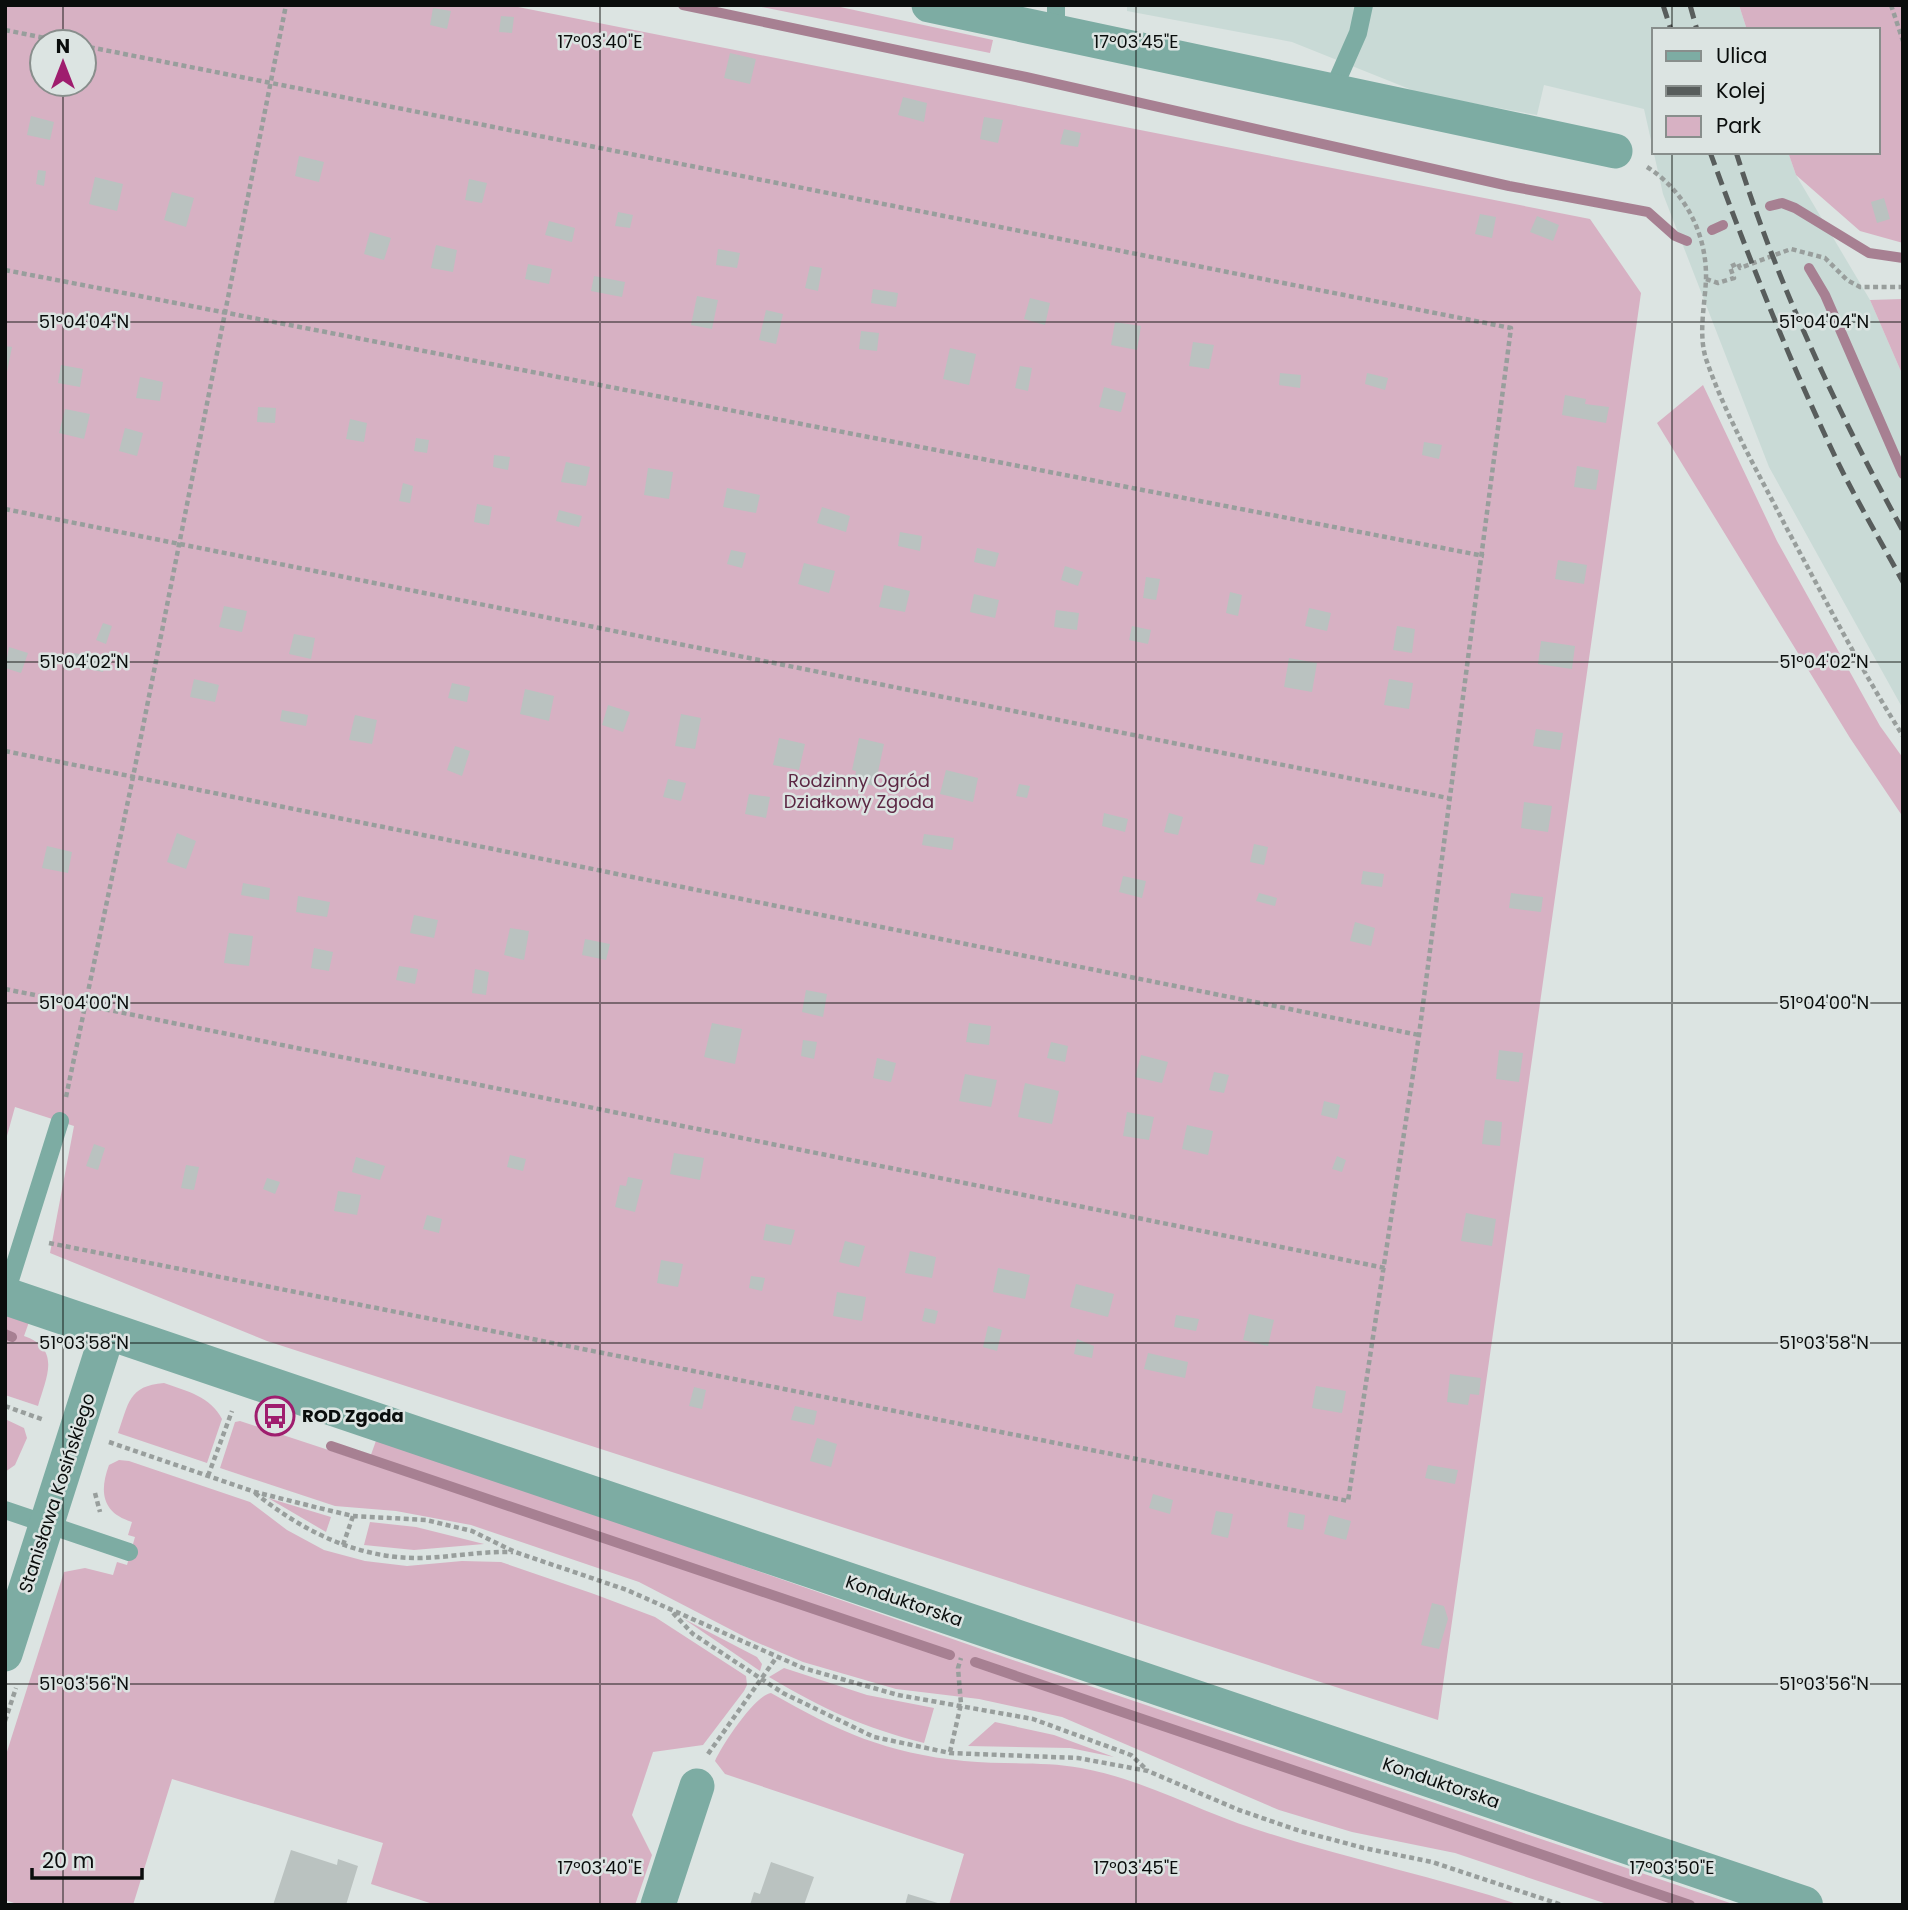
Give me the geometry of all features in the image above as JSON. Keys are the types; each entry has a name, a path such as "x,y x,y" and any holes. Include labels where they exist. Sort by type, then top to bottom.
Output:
{"street":[{"path":"929,5 1056,18 1332,92 1615,151"},
{"name":"Konduktorska","path":"5,1296 1804,1905"},
{"name":"Stanisława Kosińskiego","path":"5,1654 108,1332"},
{"path":"658,1905 697,1786"}],"lane":[{"path":"1332,92 1358,33 1364,5"},
{"path":"5,1296 60,1121"},
{"path":"5,1510 130,1552"}],"path":[{"path":"60,1121 133,777 286,5"},
{"path":"1891,5 1903,41"},
{"path":"5,30 28,35"},
{"path":"24,1237 1348,1502 1419,1035 1511,328 98,49"},
{"path":"1615,151 1664,178 1681,197 1694,222 1704,250 1706,279 1701,320 1705,356 1745,447 1859,664 1903,736"},
{"path":"1706,279 1718,283 1734,278 1730,267 1738,263 1740,268 1791,249 1825,258 1847,280 1860,287 1903,287"},
{"path":"5,270 1483,556"},
{"path":"5,509 1448,798"},
{"path":"5,751 1419,1035"},
{"path":"5,989 1385,1268"},
{"path":"5,1406 255,1492 353,1516 426,1520 472,1531 514,1552 626,1590 776,1658 847,1682 898,1695 961,1704 1033,1719 1130,1755 1148,1771"},
{"path":"208,1476 233,1408"},
{"path":"255,1492 309,1531 383,1557 423,1558 514,1552"},
{"path":"343,1545 353,1516"},
{"path":"673,1612 693,1634 761,1680 828,1718 874,1737 950,1753 1078,1758 1148,1771 1240,1810 1300,1831 1432,1862 1562,1905"},
{"path":"950,1753 961,1704 958,1668 971,1623"},
{"path":"697,1786 716,1739 776,1658"}],"shaded area":[{"path":"1127,5 1739,5 1746,28 1652,28 1652,145 1644,109 1544,85 1537,115 1422,94 1292,42 1127,11"},
{"path":"1654,154 1789,154 1796,175 1870,300 1903,376 1903,709 1769,467 1663,194"}],"green space":[{"name":"Rodzinny Ogród Działkowy Zgoda","path":"5,5 508,5 1590,219 1641,293 1438,1720 267,1341 50,1253 74,1126 15,1107 5,1143"},
{"path":"752,5 831,5 993,40 990,53"},
{"path":"1739,5 1903,5 1903,243 1860,231 1796,175 1789,154 1880,154 1880,28 1746,28"},
{"path":"1903,299 1903,376 1870,300"},
{"path":"1703,385 1777,541 1880,726 1903,758 1903,817 1850,738 1657,423"},
{"path":"5,1315 29,1322 24,1336 43,1348 47,1356 47,1375 38,1406 5,1395"},
{"path":"164,1383 205,1400 222,1419 207,1463 118,1433 128,1405 137,1392"},
{"path":"5,1419 24,1428 27,1438 15,1465 5,1472"},
{"path":"240,1421 368,1463 377,1438 1007,1658 1736,1905 1610,1905 1455,1853 1352,1832 1279,1810 1062,1717 979,1699 896,1689 803,1662 749,1639 639,1582 471,1525 396,1511 335,1506 220,1468 235,1422"},
{"path":"119,1460 129,1461 250,1502 287,1530 324,1550 365,1561 407,1566 462,1561 501,1562 594,1594 655,1617 746,1676 747,1685 744,1691 703,1745 653,1752 632,1815 652,1855 635,1905 436,1905 371,1884 383,1843 172,1779 133,1905 20,1905 5,1900 5,1758 64,1572 85,1568 113,1575 117,1562 127,1565 135,1537 128,1535 132,1522 114,1513 104,1493 109,1465"},
{"path":"268,1498 331,1517 326,1532"},
{"path":"370,1522 416,1527 484,1544 414,1550 364,1545"},
{"path":"684,1619 757,1657 762,1664 760,1671"},
{"path":"784,1668 867,1695 934,1708 924,1743 844,1716 769,1677"},
{"path":"771,1693 841,1730 887,1746 964,1761 1052,1765 1104,1773 1148,1787 1255,1829 1520,1905 949,1905 964,1854 725,1774 715,1761 748,1711 756,1702"},
{"path":"995,1722 1054,1735 1114,1757 1070,1748 968,1746"}],"building":[{"path":"433,8 451,11 447,29 430,25"},
{"path":"501,16 514,17 512,33 499,32"},
{"path":"730,53 756,59 750,84 724,78"},
{"path":"903,97 927,103 924,122 898,115"},
{"path":"31,116 54,122 50,140 27,135"},
{"path":"984,117 1003,120 998,143 980,139"},
{"path":"1064,129 1081,133 1078,147 1060,144"},
{"path":"299,156 324,162 319,182 295,176"},
{"path":"38,170 46,171 44,186 36,184"},
{"path":"95,177 123,184 117,211 89,204"},
{"path":"469,179 487,183 482,203 465,200"},
{"path":"172,192 194,198 186,227 164,220"},
{"path":"1884,198 1890,219 1877,223 1871,202"},
{"path":"618,212 633,215 630,228 615,226"},
{"path":"1480,214 1496,217 1492,238 1475,234"},
{"path":"1537,216 1559,225 1553,241 1530,232"},
{"path":"549,221 575,228 572,242 545,235"},
{"path":"370,232 391,238 384,260 364,254"},
{"path":"436,245 457,250 453,272 431,268"},
{"path":"718,249 740,253 737,268 716,265"},
{"path":"528,264 552,269 549,284 525,279"},
{"path":"810,266 822,268 818,291 805,288"},
{"path":"594,276 625,282 622,297 591,291"},
{"path":"873,289 898,293 896,307 871,303"},
{"path":"697,296 718,300 712,329 691,325"},
{"path":"1030,298 1050,303 1045,325 1024,319"},
{"path":"766,310 783,314 776,344 759,340"},
{"path":"1115,322 1141,326 1137,350 1111,345"},
{"path":"861,331 879,333 877,351 859,349"},
{"path":"1193,342 1214,345 1209,369 1189,366"},
{"path":"5,346 12,347 6,377 5,377"},
{"path":"950,348 976,354 969,385 943,379"},
{"path":"61,365 83,369 80,387 58,383"},
{"path":"1020,366 1032,368 1028,391 1015,388"},
{"path":"1280,373 1301,375 1300,388 1279,385"},
{"path":"1367,373 1388,378 1385,390 1365,384"},
{"path":"140,377 163,382 160,401 136,398"},
{"path":"1104,387 1126,393 1121,412 1099,407"},
{"path":"1565,395 1586,399 1585,404 1609,407 1606,423 1562,415"},
{"path":"258,407 276,408 275,423 257,422"},
{"path":"65,409 90,414 84,439 59,433"},
{"path":"350,419 367,423 364,442 346,439"},
{"path":"125,428 143,433 137,456 119,451"},
{"path":"416,438 429,440 427,453 414,451"},
{"path":"1424,442 1442,445 1439,459 1422,455"},
{"path":"494,455 510,457 508,470 493,467"},
{"path":"566,462 590,467 586,486 561,482"},
{"path":"1577,466 1599,470 1596,490 1574,487"},
{"path":"648,468 673,472 669,499 644,495"},
{"path":"403,483 413,486 410,503 399,501"},
{"path":"727,488 760,495 756,513 723,507"},
{"path":"477,504 492,507 489,525 474,522"},
{"path":"822,507 850,516 846,532 817,523"},
{"path":"559,510 582,516 579,527 556,521"},
{"path":"900,532 922,536 920,551 898,546"},
{"path":"977,548 999,553 995,567 974,562"},
{"path":"731,550 746,553 742,568 727,564"},
{"path":"1558,560 1587,565 1584,584 1555,579"},
{"path":"804,563 835,571 829,593 798,584"},
{"path":"1065,566 1083,572 1078,586 1061,580"},
{"path":"1146,577 1160,579 1156,600 1143,598"},
{"path":"884,585 910,591 905,612 879,607"},
{"path":"1230,592 1242,595 1238,616 1226,613"},
{"path":"974,594 999,600 995,618 970,612"},
{"path":"224,606 247,611 242,632 219,627"},
{"path":"1309,608 1331,613 1327,631 1305,626"},
{"path":"1056,610 1079,613 1077,630 1054,627"},
{"path":"103,623 112,626 106,644 96,640"},
{"path":"1132,626 1151,630 1148,644 1129,640"},
{"path":"1397,626 1415,629 1412,653 1393,650"},
{"path":"294,634 315,638 311,659 289,654"},
{"path":"1541,641 1575,646 1572,669 1538,664"},
{"path":"9,647 28,653 21,673 5,668"},
{"path":"74,653 106,659 103,672 72,666"},
{"path":"1289,658 1317,663 1312,692 1284,687"},
{"path":"194,679 219,685 215,702 190,697"},
{"path":"1389,679 1413,683 1409,709 1384,705"},
{"path":"452,683 470,687 467,702 448,698"},
{"path":"525,689 554,696 549,721 520,714"},
{"path":"608,705 630,712 623,732 602,725"},
{"path":"282,710 308,715 306,726 280,721"},
{"path":"681,714 701,718 695,749 675,746"},
{"path":"355,715 377,720 372,744 349,740"},
{"path":"1536,729 1563,733 1560,750 1533,746"},
{"path":"779,738 805,744 799,770 773,765"},
{"path":"859,738 884,744 875,786 854,782 856,771 852,770"},
{"path":"455,746 470,751 462,776 447,770"},
{"path":"946,770 978,778 973,802 940,794"},
{"path":"668,779 686,783 681,801 663,797"},
{"path":"1019,784 1030,786 1027,798 1016,796"},
{"path":"749,794 770,797 766,818 745,814"},
{"path":"1524,802 1552,806 1548,832 1521,828"},
{"path":"1104,813 1128,819 1125,832 1102,826"},
{"path":"1169,813 1183,817 1178,835 1164,832"},
{"path":"177,833 196,841 186,869 167,862"},
{"path":"924,834 954,838 952,850 922,845"},
{"path":"1254,844 1268,847 1264,865 1250,862"},
{"path":"47,846 72,852 68,873 42,868"},
{"path":"1363,871 1384,874 1382,887 1361,884"},
{"path":"1123,876 1146,881 1142,898 1119,892"},
{"path":"243,883 270,888 269,900 241,895"},
{"path":"1259,893 1277,898 1275,906 1256,901"},
{"path":"1511,893 1543,897 1541,912 1509,908"},
{"path":"298,896 330,902 327,917 296,912"},
{"path":"414,915 438,920 434,938 410,933"},
{"path":"1355,922 1375,928 1371,946 1350,941"},
{"path":"510,928 529,931 524,960 504,955"},
{"path":"229,933 253,936 249,966 224,963"},
{"path":"585,939 610,944 606,960 582,955"},
{"path":"314,948 333,952 329,971 311,968"},
{"path":"399,966 418,969 415,984 396,980"},
{"path":"475,969 489,972 486,995 472,993"},
{"path":"806,990 827,994 823,1017 802,1012"},
{"path":"712,1023 742,1029 735,1064 704,1057"},
{"path":"969,1023 991,1026 989,1045 966,1042"},
{"path":"803,1040 817,1042 814,1059 801,1056"},
{"path":"1051,1042 1068,1046 1065,1062 1047,1058"},
{"path":"1499,1050 1523,1053 1519,1082 1496,1079"},
{"path":"1141,1055 1168,1062 1162,1083 1135,1077"},
{"path":"877,1058 896,1063 891,1082 873,1078"},
{"path":"1214,1072 1229,1075 1224,1093 1209,1090"},
{"path":"965,1074 997,1080 991,1107 959,1101"},
{"path":"1025,1083 1059,1091 1052,1124 1018,1117"},
{"path":"1324,1101 1340,1105 1337,1119 1321,1115"},
{"path":"1127,1112 1154,1117 1149,1140 1123,1136"},
{"path":"1485,1120 1502,1122 1500,1146 1482,1144"},
{"path":"1187,1125 1213,1131 1208,1155 1182,1149"},
{"path":"94,1144 105,1148 98,1170 86,1166"},
{"path":"674,1153 704,1158 700,1180 670,1174"},
{"path":"510,1155 526,1159 523,1171 507,1167"},
{"path":"1337,1156 1346,1160 1342,1172 1332,1169"},
{"path":"356,1157 385,1166 380,1180 352,1172"},
{"path":"186,1165 199,1167 194,1190 181,1188"},
{"path":"628,1177 643,1180 635,1212 615,1207 620,1185 626,1186"},
{"path":"267,1178 280,1182 275,1194 263,1189"},
{"path":"338,1191 361,1195 357,1215 334,1211"},
{"path":"1466,1213 1496,1219 1492,1246 1461,1241"},
{"path":"427,1215 442,1219 439,1233 423,1229"},
{"path":"766,1224 795,1230 791,1245 763,1240"},
{"path":"845,1241 865,1246 859,1267 839,1262"},
{"path":"910,1251 936,1257 932,1278 905,1273"},
{"path":"661,1260 683,1264 678,1287 657,1283"},
{"path":"998,1268 1030,1275 1025,1299 993,1292"},
{"path":"751,1276 765,1278 762,1291 749,1288"},
{"path":"1076,1284 1114,1294 1108,1317 1070,1307"},
{"path":"837,1292 866,1297 862,1321 833,1316"},
{"path":"925,1308 938,1311 935,1324 922,1321"},
{"path":"1249,1314 1274,1320 1268,1346 1243,1340"},
{"path":"1176,1315 1199,1319 1196,1331 1174,1327"},
{"path":"988,1326 1002,1330 997,1351 983,1347"},
{"path":"1077,1339 1094,1346 1092,1358 1074,1354"},
{"path":"1148,1353 1188,1362 1185,1378 1144,1369"},
{"path":"1450,1374 1481,1378 1479,1395 1470,1394 1468,1405 1447,1402"},
{"path":"1316,1386 1346,1391 1342,1413 1312,1408"},
{"path":"694,1387 706,1390 702,1409 689,1406"},
{"path":"795,1406 817,1411 814,1425 791,1420"},
{"path":"817,1438 837,1444 831,1467 810,1461"},
{"path":"1428,1465 1458,1470 1455,1484 1425,1478"},
{"path":"1153,1494 1173,1500 1170,1514 1149,1508"},
{"path":"1216,1511 1233,1514 1228,1538 1211,1534"},
{"path":"1289,1512 1305,1515 1303,1530 1287,1527"},
{"path":"1329,1515 1351,1521 1346,1540 1324,1534"},
{"path":"1432,1603 1444,1606 1448,1619 1439,1649 1421,1645"},
{"path":"291,1850 337,1865 338,1859 358,1866 346,1905 273,1905"},
{"path":"771,1862 814,1877 804,1905 750,1905 754,1892 760,1894"},
{"path":"908,1894 941,1904 941,1905 905,1905"}],"waterway":[{"path":"683,5 1026,77 1509,186 1648,212 1675,236 1687,241"},
{"path":"1770,206 1782,203 1795,208 1869,253 1903,258"},
{"path":"1712,230 1723,225"},
{"path":"1809,268 1825,295 1903,474"},
{"path":"5,1334 12,1337"},
{"path":"331,1446 950,1655"},
{"path":"975,1662 1690,1905"}],"railway":[{"path":"1663,5 1670,28"},
{"path":"1690,5 1696,28"},
{"path":"1711,154 1738,228 1815,413 1849,483 1903,582"},
{"path":"1737,154 1770,250 1810,346 1903,531"}],"place":[{"name":"ROD Zgoda","path":"275,1416"}]}
